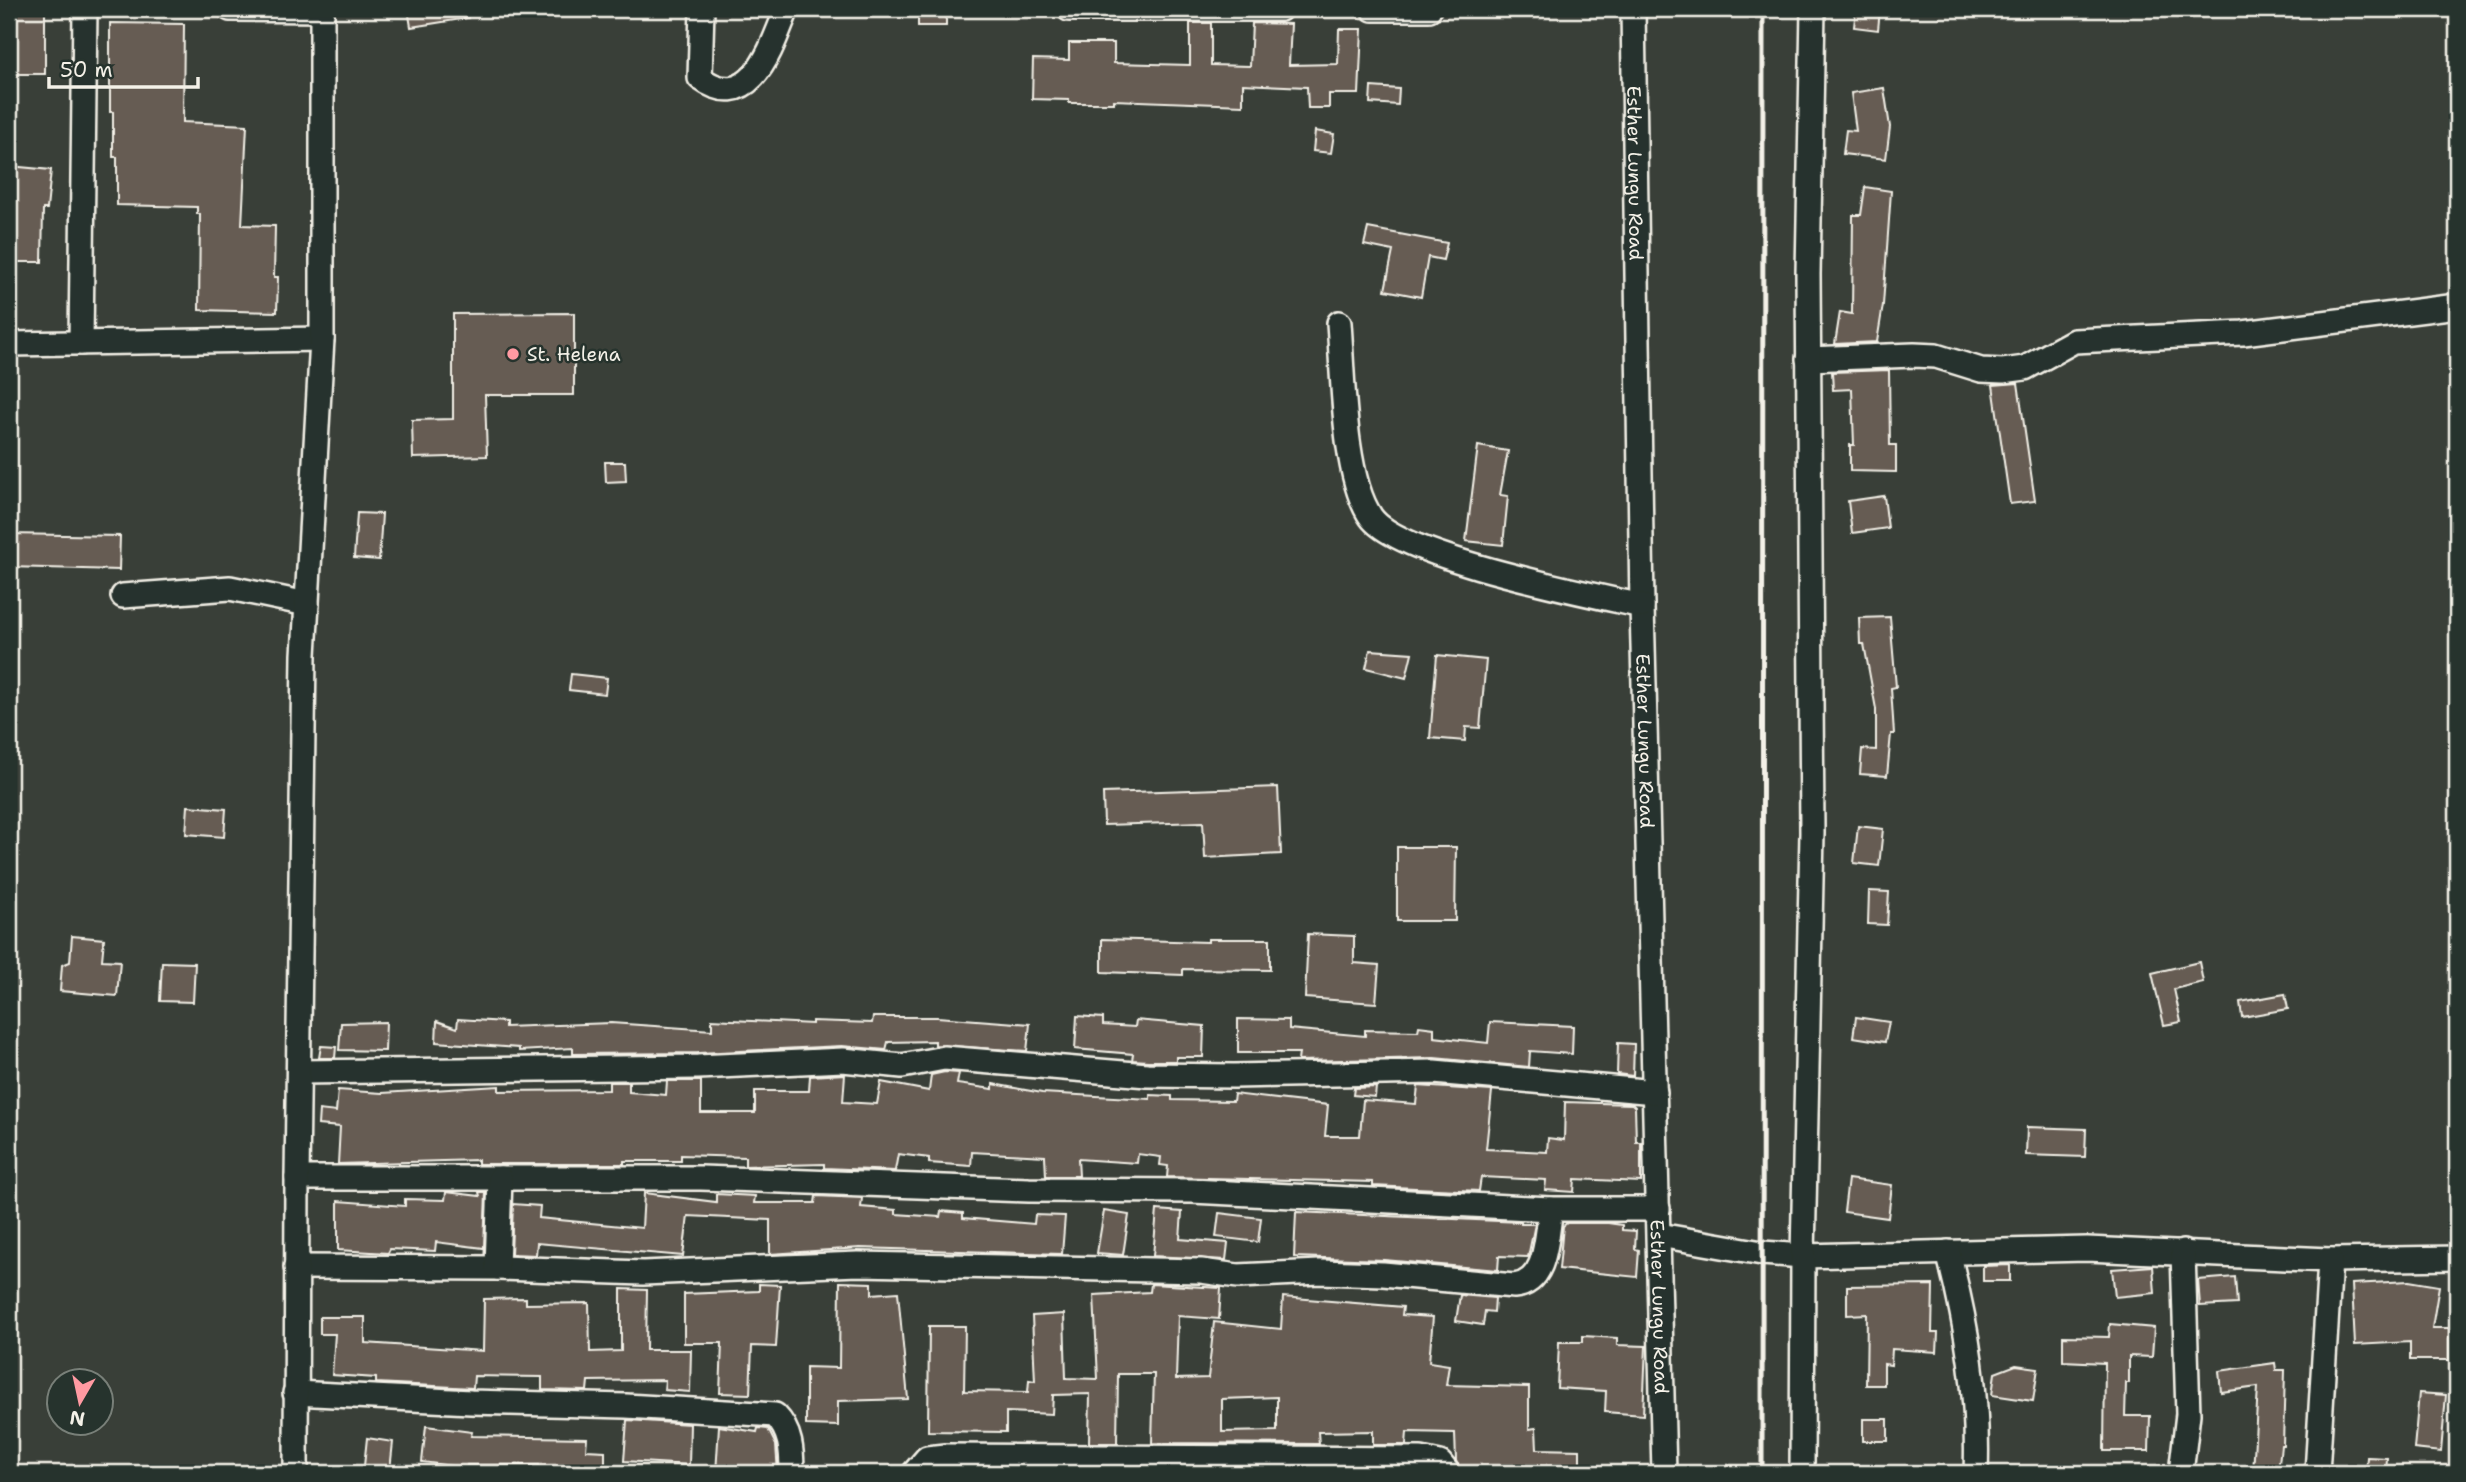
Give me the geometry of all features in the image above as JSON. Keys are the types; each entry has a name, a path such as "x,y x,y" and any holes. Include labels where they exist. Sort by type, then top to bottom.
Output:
{"street":[{"path":"81,343 85,9"},
{"path":"230,9 322,9 322,338 307,604 297,1178 296,1473"},
{"path":"702,9 700,78 713,88 729,88 750,83 764,65 787,9"},
{"path":"1069,9 1280,9"},
{"path":"1373,9 1429,9"},
{"name":"Esther Lungu Road","path":"1633,9 1642,606 1664,1473"},
{"path":"1802,1473 1803,1256 1812,833 1808,359 1813,9"},
{"path":"1808,359 1936,356 1982,370 2003,371 2025,368 2074,341 2243,334 2457,306"},
{"path":"1339,323 1349,437 1357,486 1371,517 1408,543 1570,590 1642,606"},
{"path":"9,344 322,338"},
{"path":"123,596 230,588 307,604"},
{"path":"300,1072 698,1067 843,1060 902,1066 944,1058 1147,1075 1434,1072 1655,1092"},
{"path":"297,1178 701,1178 1029,1190 1192,1191 1551,1209 1658,1209"},
{"path":"497,1268 500,1178"},
{"path":"296,1267 497,1268 643,1273 858,1264 1201,1271 1238,1276 1320,1272 1514,1286 1528,1285 1537,1276 1551,1209"},
{"path":"1659,1235 1762,1253 1803,1256 2074,1248 2329,1259 2457,1258"},
{"path":"1948,1252 1970,1351 1976,1407 1976,1473"},
{"path":"2181,1473 2188,1414 2183,1252"},
{"path":"2317,1473 2329,1259"},
{"path":"295,1393 460,1402 626,1406 775,1415 784,1424 792,1450 792,1473"},
{"path":"914,1473 927,1458 946,1456 1421,1459 1440,1463 1448,1473"}],"building":[{"path":"9,9 45,9 45,74 9,74"},
{"path":"408,9 467,9 468,18 411,27"},
{"path":"918,9 946,9 946,26 918,26"},
{"path":"1856,9 1880,9 1878,30 1854,27"},
{"path":"110,23 184,24 183,122 247,125 242,225 275,226 274,277 278,277 277,312 199,310 200,214 197,214 197,207 117,205 117,157 113,157 113,112 110,112"},
{"path":"1190,23 1211,23 1211,65 1250,66 1252,23 1291,24 1289,65 1338,64 1339,29 1362,29 1359,94 1329,94 1329,108 1308,108 1307,87 1243,84 1243,105 1114,100 1114,103 1069,103 1069,100 1032,99 1033,59 1069,60 1069,43 1114,43 1114,63 1190,65"},
{"path":"1371,87 1399,89 1398,105 1370,103"},
{"path":"1884,88 1890,127 1886,159 1843,154 1846,130 1856,131 1851,93"},
{"path":"1315,131 1334,134 1331,153 1313,151"},
{"path":"9,166 51,170 47,209 43,209 42,262 9,262"},
{"path":"1865,187 1891,191 1883,305 1877,342 1835,344 1840,312 1852,314 1853,215 1861,215"},
{"path":"1368,228 1447,243 1443,260 1428,257 1421,297 1385,290 1393,251 1364,245"},
{"name":"St. Helena","path":"574,313 574,395 485,395 487,456 413,458 412,420 453,419 453,314"},
{"path":"1889,370 1890,445 1896,445 1896,472 1850,471 1850,445 1854,445 1852,389 1833,390 1832,372"},
{"path":"2018,383 2035,501 2010,504 1993,385"},
{"path":"1478,446 1508,451 1500,495 1508,496 1503,545 1466,541"},
{"path":"605,462 625,462 626,481 606,482"},
{"path":"1884,496 1888,528 1852,533 1848,501"},
{"path":"357,513 382,514 379,560 354,558"},
{"path":"9,534 120,536 119,570 9,567"},
{"path":"1890,617 1896,687 1891,688 1894,734 1891,734 1887,776 1860,774 1862,749 1876,750 1876,709 1864,644 1860,644 1859,618"},
{"path":"1370,650 1412,653 1406,678 1366,668"},
{"path":"1437,655 1486,660 1480,728 1466,727 1465,741 1430,738"},
{"path":"571,674 607,678 605,694 569,690"},
{"path":"1278,787 1281,854 1205,858 1203,822 1104,825 1103,793"},
{"path":"188,806 226,809 224,837 186,834"},
{"path":"1858,826 1883,829 1879,866 1854,863"},
{"path":"1397,847 1456,847 1455,921 1397,921"},
{"path":"1869,891 1889,892 1887,925 1868,924"},
{"path":"1308,934 1354,936 1354,963 1379,965 1376,1003 1305,998"},
{"path":"72,936 104,939 102,960 120,961 117,996 60,991 62,965 70,962"},
{"path":"1102,939 1208,942 1208,939 1270,939 1270,970 1183,969 1183,975 1102,972"},
{"path":"162,962 195,963 193,1002 160,1001"},
{"path":"2199,962 2203,982 2174,989 2181,1022 2164,1025 2152,973"},
{"path":"2285,994 2288,1009 2242,1017 2240,1002"},
{"path":"1077,1016 1103,1018 1103,1025 1135,1027 1136,1020 1204,1026 1203,1057 1176,1057 1176,1061 1132,1060 1133,1054 1075,1049"},
{"path":"873,1017 937,1017 1030,1024 1027,1051 935,1045 935,1041 888,1042 886,1050 842,1046 698,1053 573,1054 573,1048 519,1051 519,1048 436,1042 437,1021 457,1028 458,1019 505,1022 505,1027 611,1023 712,1030 712,1019 812,1024 812,1021 872,1023"},
{"path":"1856,1017 1889,1022 1885,1042 1853,1037"},
{"path":"1238,1019 1289,1020 1289,1029 1365,1036 1365,1030 1418,1031 1419,1026 1434,1028 1434,1037 1488,1043 1490,1022 1573,1026 1572,1054 1530,1051 1529,1067 1434,1058 1298,1061 1299,1053 1238,1053"},
{"path":"386,1022 385,1051 339,1050 341,1023"},
{"path":"1618,1043 1634,1044 1633,1076 1617,1074"},
{"path":"321,1046 336,1047 335,1058 319,1058"},
{"path":"959,1073 957,1084 993,1089 993,1084 1042,1093 1150,1099 1150,1095 1172,1096 1172,1100 1233,1101 1234,1094 1328,1105 1325,1136 1360,1136 1363,1100 1416,1104 1418,1086 1492,1091 1486,1149 1547,1152 1548,1138 1564,1140 1565,1102 1632,1104 1635,1107 1636,1142 1641,1142 1641,1182 1575,1179 1574,1192 1545,1190 1546,1180 1481,1177 1479,1191 1373,1186 1373,1182 1167,1177 1168,1166 1160,1165 1161,1157 1138,1154 1137,1163 1078,1159 1079,1176 1046,1176 1045,1156 972,1152 971,1166 929,1163 929,1158 898,1154 895,1171 824,1168 824,1164 745,1166 745,1157 681,1155 681,1161 624,1161 624,1164 478,1164 478,1160 338,1164 340,1127 318,1125 319,1110 336,1112 338,1090 382,1093 499,1086 499,1091 609,1090 609,1082 629,1082 629,1092 666,1095 667,1081 701,1081 701,1113 755,1113 755,1091 809,1091 810,1076 845,1074 843,1102 877,1104 881,1082 929,1091 931,1075"},
{"path":"1376,1087 1375,1097 1353,1095 1354,1088"},
{"path":"2027,1127 2086,1129 2085,1157 2026,1155"},
{"path":"1848,1179 1892,1185 1888,1218 1844,1212"},
{"path":"446,1192 480,1196 479,1192 486,1192 484,1248 436,1242 435,1251 390,1249 388,1253 338,1250 338,1201 405,1206 405,1199 445,1200"},
{"path":"644,1193 716,1202 716,1194 755,1196 754,1203 815,1203 816,1196 862,1198 861,1207 896,1210 896,1214 940,1217 941,1211 963,1213 963,1218 1034,1224 1035,1215 1065,1216 1062,1254 860,1248 770,1254 770,1220 688,1216 683,1256 537,1243 536,1255 511,1254 513,1204 540,1206 539,1218 642,1228"},
{"path":"1157,1210 1182,1212 1180,1239 1228,1243 1226,1260 1153,1256"},
{"path":"1104,1211 1129,1215 1123,1255 1097,1253"},
{"path":"1296,1212 1535,1224 1528,1257 1499,1256 1498,1270 1384,1260 1294,1257"},
{"path":"1219,1213 1261,1218 1258,1242 1216,1237"},
{"path":"1567,1223 1608,1223 1622,1225 1622,1230 1636,1231 1635,1249 1639,1250 1637,1277 1559,1269 1563,1226"},
{"path":"2010,1265 2010,1281 1983,1281 1983,1266"},
{"path":"2153,1266 2155,1293 2115,1297 2112,1269"},
{"path":"2235,1277 2237,1304 2200,1306 2198,1280"},
{"path":"2409,1281 2439,1286 2432,1328 2449,1328 2449,1360 2410,1360 2410,1342 2355,1345 2352,1284"},
{"path":"840,1282 872,1283 872,1294 898,1292 908,1399 838,1401 838,1426 806,1425 806,1367 839,1368"},
{"path":"759,1284 780,1285 776,1347 752,1346 750,1394 720,1393 722,1343 684,1343 684,1294 759,1291"},
{"path":"1151,1284 1221,1288 1219,1319 1178,1316 1176,1379 1208,1378 1214,1322 1281,1329 1283,1297 1403,1307 1402,1315 1433,1317 1429,1362 1449,1365 1446,1385 1529,1387 1529,1429 1536,1428 1537,1449 1580,1450 1580,1473 1462,1473 1456,1461 1455,1433 1407,1432 1406,1445 1373,1445 1373,1431 1318,1432 1319,1444 1152,1443 1154,1374 1118,1374 1117,1443 1089,1443 1090,1394 1053,1395 1052,1414 1006,1412 1006,1432 928,1431 929,1326 965,1326 964,1391 1028,1392 1029,1380 1035,1381 1032,1316 1064,1314 1066,1378 1098,1379 1094,1295 1150,1292","holes":["1277,1397 1277,1431 1222,1432 1222,1399"]},
{"path":"1933,1285 1932,1333 1938,1333 1937,1352 1892,1349 1891,1365 1884,1364 1884,1385 1866,1385 1867,1314 1847,1315 1847,1286"},
{"path":"621,1289 647,1290 646,1350 691,1350 690,1392 664,1390 665,1380 588,1381 587,1391 542,1390 542,1377 474,1376 473,1388 376,1383 376,1378 332,1375 335,1334 320,1334 320,1317 365,1317 365,1343 483,1351 484,1299 526,1298 526,1304 589,1303 590,1352 621,1351"},
{"path":"1460,1295 1495,1298 1494,1312 1485,1311 1483,1325 1456,1321"},
{"path":"2110,1324 2154,1328 2152,1357 2129,1356 2129,1383 2126,1383 2125,1416 2150,1416 2149,1451 2104,1451 2105,1363 2063,1361 2063,1336 2109,1337"},
{"path":"1583,1336 1617,1338 1617,1345 1646,1346 1643,1415 1605,1412 1606,1391 1557,1388 1559,1342 1583,1342"},
{"path":"2275,1363 2276,1370 2285,1370 2283,1445 2278,1473 2253,1473 2258,1387 2221,1392 2219,1371"},
{"path":"2016,1365 2038,1368 2033,1401 1992,1395 1995,1373"},
{"path":"2419,1393 2446,1395 2441,1452 2414,1449"},
{"path":"1863,1419 1888,1419 1888,1441 1863,1441"},
{"path":"627,1420 690,1424 689,1465 624,1461"},
{"path":"426,1426 472,1432 471,1436 587,1438 586,1450 605,1451 605,1469 539,1470 539,1465 467,1465 467,1468 422,1462"},
{"path":"719,1426 757,1432 758,1428 768,1429 776,1445 778,1473 716,1473"},
{"path":"367,1438 393,1442 390,1470 364,1466"},
{"path":"2367,1457 2387,1458 2386,1473 2366,1473"},
{"path":"1151,1471 1317,1472 1151,1473"}],"railway":[{"path":"1762,1473 1763,9"}],"place":[{"name":"St. Helena","path":"513,354"}]}
